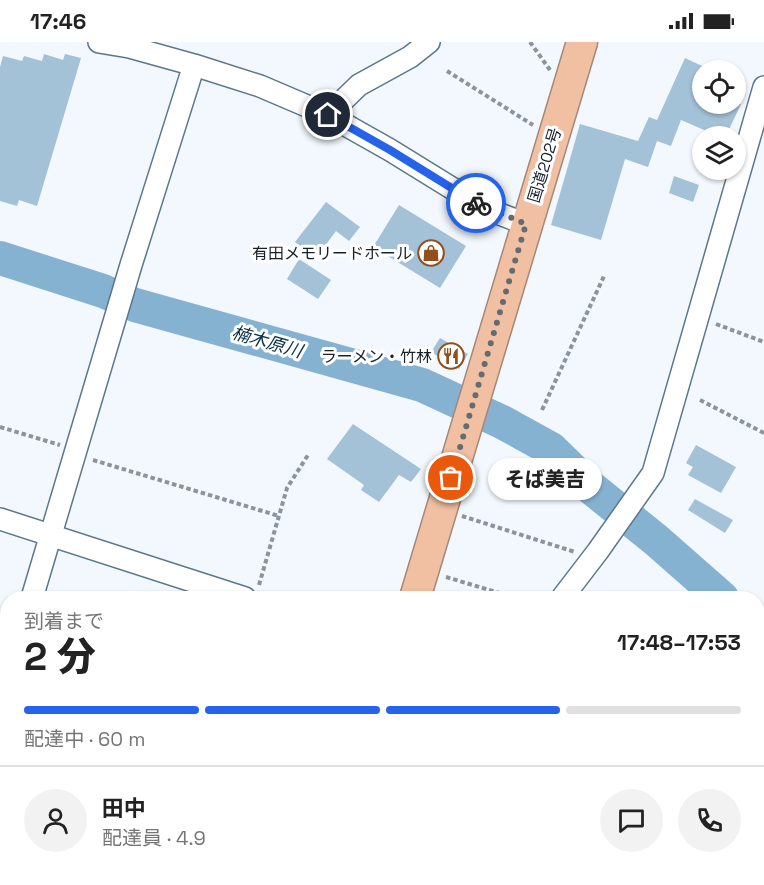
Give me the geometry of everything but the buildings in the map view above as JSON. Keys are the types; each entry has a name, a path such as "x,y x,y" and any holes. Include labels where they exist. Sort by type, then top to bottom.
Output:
{"highway":[{"name":"国道202号","path":"417,591 582,42"}],"street":[{"path":"99,42 129,47 260,86 328,115 484,208 526,224"},
{"path":"328,115 359,85 410,57 429,42"},
{"path":"34,591 131,265 194,65"},
{"path":"566,591 590,553 653,473 764,87"},
{"path":"0,519 249,591"}],"path":[{"path":"530,42 554,76"},
{"path":"447,71 538,128"},
{"path":"542,410 605,274"},
{"path":"715,324 764,342"},
{"path":"700,400 764,434"},
{"path":"0,427 64,447"},
{"path":"252,591 279,516 286,488 308,455"},
{"path":"82,457 279,516"},
{"path":"458,515 590,553"},
{"path":"440,575 493,591"}],"waterway":[{"name":"楠木原川","path":"0,258 103,291 135,305 422,385 502,422 551,449 589,486 714,591"}],"way so far":[{"path":"451,478 526,224 476,203"}],"place":[{"name":"有田メモリードホール","path":"431,253"},
{"name":"ラーメン・竹林","path":"451,356"},
{"name":"そば美吉","path":"451,478"}],"route":[{"path":"328,115 476,203"}]}
